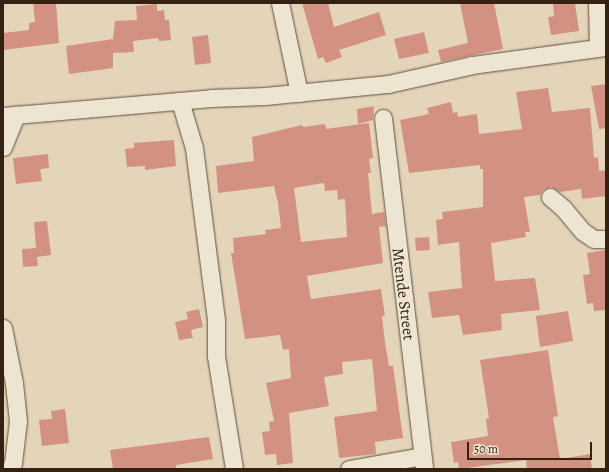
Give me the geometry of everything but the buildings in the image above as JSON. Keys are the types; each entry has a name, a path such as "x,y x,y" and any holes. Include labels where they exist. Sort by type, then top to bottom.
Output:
{"street":[{"path":"280,3 299,93"},
{"path":"3,147 9,115 299,93 388,84 472,65 540,58 602,47 597,3"},
{"path":"180,101 194,148 216,320 216,356 234,469"},
{"name":"Mtende Street","path":"383,118 423,462"},
{"path":"550,198 563,208 582,231 594,239 606,238"},
{"path":"3,328 14,383 18,421 16,445 10,469"},
{"path":"16,445 24,469"},
{"path":"350,469 423,462"}]}
